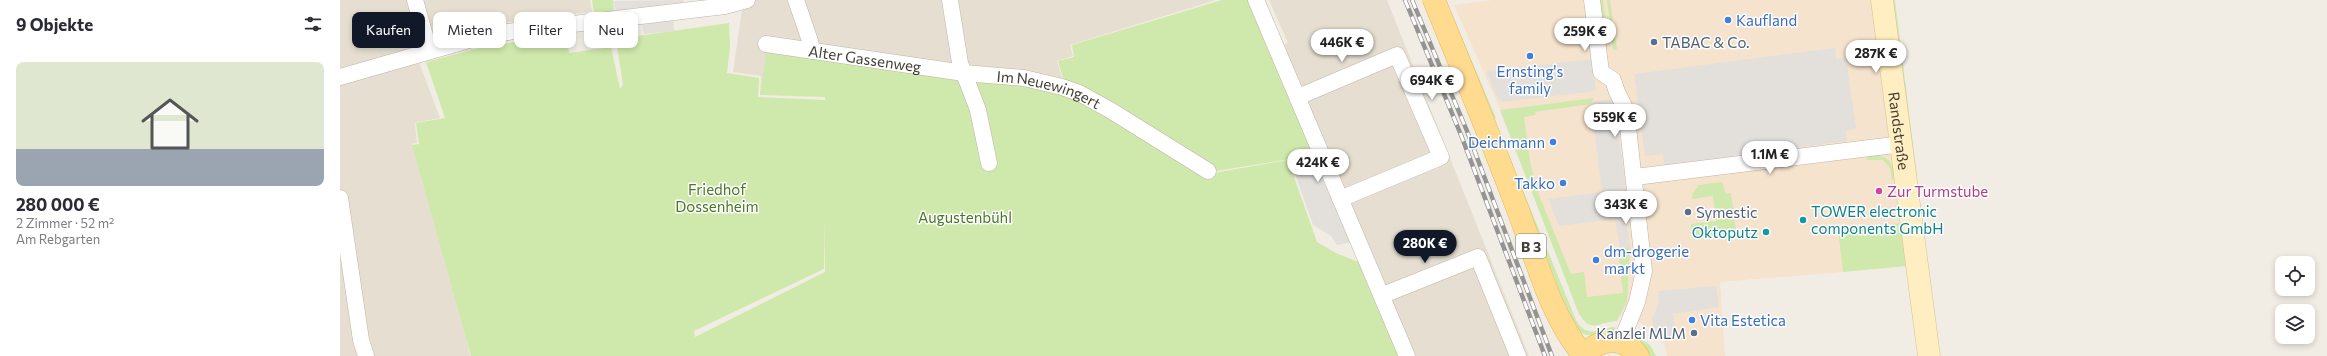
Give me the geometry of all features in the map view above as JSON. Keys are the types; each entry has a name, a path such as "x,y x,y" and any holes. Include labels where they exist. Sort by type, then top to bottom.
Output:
{"main road":[{"name":"B 3","path":"1434,0 1517,206 1559,321 1570,339 1584,356 1591,348 1600,343 1611,341 1621,342"},
{"path":"1621,342 1629,346 1638,356"}],"street":[{"path":"415,0 429,50"},
{"path":"340,77 429,50 514,31 726,6 746,0"},
{"path":"796,0 812,51"},
{"path":"950,0 960,63 964,73"},
{"path":"1256,0 1340,199 1383,295 1407,356"},
{"path":"1592,0 1602,72 1614,80 1616,92 1626,110 1635,177 1644,271 1637,302 1621,342"},
{"name":"Randstraße","path":"1882,0 1929,356"},
{"name":"Alter Gassenweg","path":"766,44 964,73"},
{"path":"1298,97 1397,55 1441,157 1340,199"},
{"name":"Im Neuewingert","path":"989,163 978,110 964,73 1024,78 1079,94 1208,171"},
{"path":"1635,177 1902,144"},
{"path":"340,198 343,251 361,340 366,356"},
{"path":"1383,295 1478,257 1518,356"}],"shaded area":[{"path":"340,0 590,0 592,12 576,14 576,12 514,12 514,21 506,22 506,12 433,12 433,38 425,41 425,12 352,12 352,48 414,48 440,118 415,123 417,143 412,144 470,356 340,356"},
{"path":"683,0 684,4 616,12 614,1"},
{"path":"739,0 1216,0 1070,45 1073,56 1057,61 1063,82 978,70 811,95 760,95 761,76 733,72 742,9"},
{"path":"1269,0 1387,0 1529,356 1414,356 1283,45 1288,43"},
{"path":"1493,0 1873,0 1902,223 1838,230 1843,272 1720,282 1725,356 1667,356 1665,345 1647,326 1619,315 1584,317 1501,111 1454,5"},
{"path":"673,19 674,31 644,34 642,23"},
{"path":"1835,48 1836,59 1846,58 1856,129 1846,131 1847,141 1664,165 1663,154 1645,156 1634,74"},
{"path":"1592,59 1596,91 1502,102 1497,97 1486,71"},
{"path":"1614,99 1629,212 1626,213 1630,247 1620,249 1615,219 1559,226 1548,199 1602,192 1591,102"},
{"path":"1316,161 1353,242 1337,245 1331,236 1313,225 1293,168"},
{"path":"1716,286 1719,307 1673,314 1676,338 1658,339 1654,334 1652,319 1659,302 1658,291"}],"green space":[{"path":"592,0 613,0 614,11 594,12"},
{"path":"1222,0 1248,0 1316,155 1216,171 1144,124 1064,82 1058,61 1074,57 1072,45"},
{"path":"1444,0 1446,0 1496,118 1493,119"},
{"path":"1598,0 1603,0 1609,43 1603,44"},
{"path":"1607,0 1610,0 1617,49 1613,50"},
{"path":"1890,0 1895,0 1917,176 1915,177"},
{"name":"Augustenbühl","path":"729,23 730,47 727,73 759,78 758,97 825,100 825,97 760,95 767,50 1046,86 1084,100 1208,174 1288,160 1317,242 1336,253 1363,264 1400,356 471,356 412,145 419,144 416,123 445,118 426,62 479,48 506,48 506,43 514,42 514,48 568,48 569,53 611,48 620,89 623,85 617,48 638,48 638,36","holes":["825,219 825,272 695,337 694,331 824,269"]},
{"path":"1594,98 1590,104 1535,112 1536,115 1524,117 1530,162 1539,195 1571,274 1584,272 1587,297 1623,293 1618,249 1630,247 1627,301 1617,321 1592,325 1588,324 1579,314 1500,110"},
{"path":"1499,132 1576,320 1580,326 1589,331 1598,331 1613,327 1616,328 1613,331 1599,335 1585,335 1571,322"},
{"path":"1869,155 1881,156 1889,160 1897,179 1892,180 1890,168 1883,160 1866,160"},
{"path":"1722,182 1726,194 1731,193 1736,231 1693,238 1691,224 1716,221 1713,196 1692,199 1692,194 1699,185"},
{"path":"1901,223 1907,266 1843,272 1838,230"},
{"path":"1639,337 1650,345 1656,356 1648,356"}],"railway":[{"path":"1405,0 1461,135 1545,356"},
{"path":"1412,0 1467,131 1552,356"}],"place":[{"name":"Kaufland","path":"1728,20"},
{"name":"TABAC & Co.","path":"1654,42"},
{"name":"Ernsting's family","path":"1530,56"},
{"name":"Deichmann","path":"1553,142"},
{"name":"Takko","path":"1563,183"},
{"name":"Zur Turmstube","path":"1879,191"},
{"name":"Symestic","path":"1688,212"},
{"name":"TOWER electronic components GmbH","path":"1803,220"},
{"name":"Oktoputz","path":"1766,232"},
{"name":"dm-drogerie markt","path":"1596,260"},
{"name":"Vita Estetica","path":"1692,320"},
{"name":"Kanzlei MLM","path":"1694,333"}],"park label":[{"name":"Friedhof Dossenheim","path":"717,198"}]}
